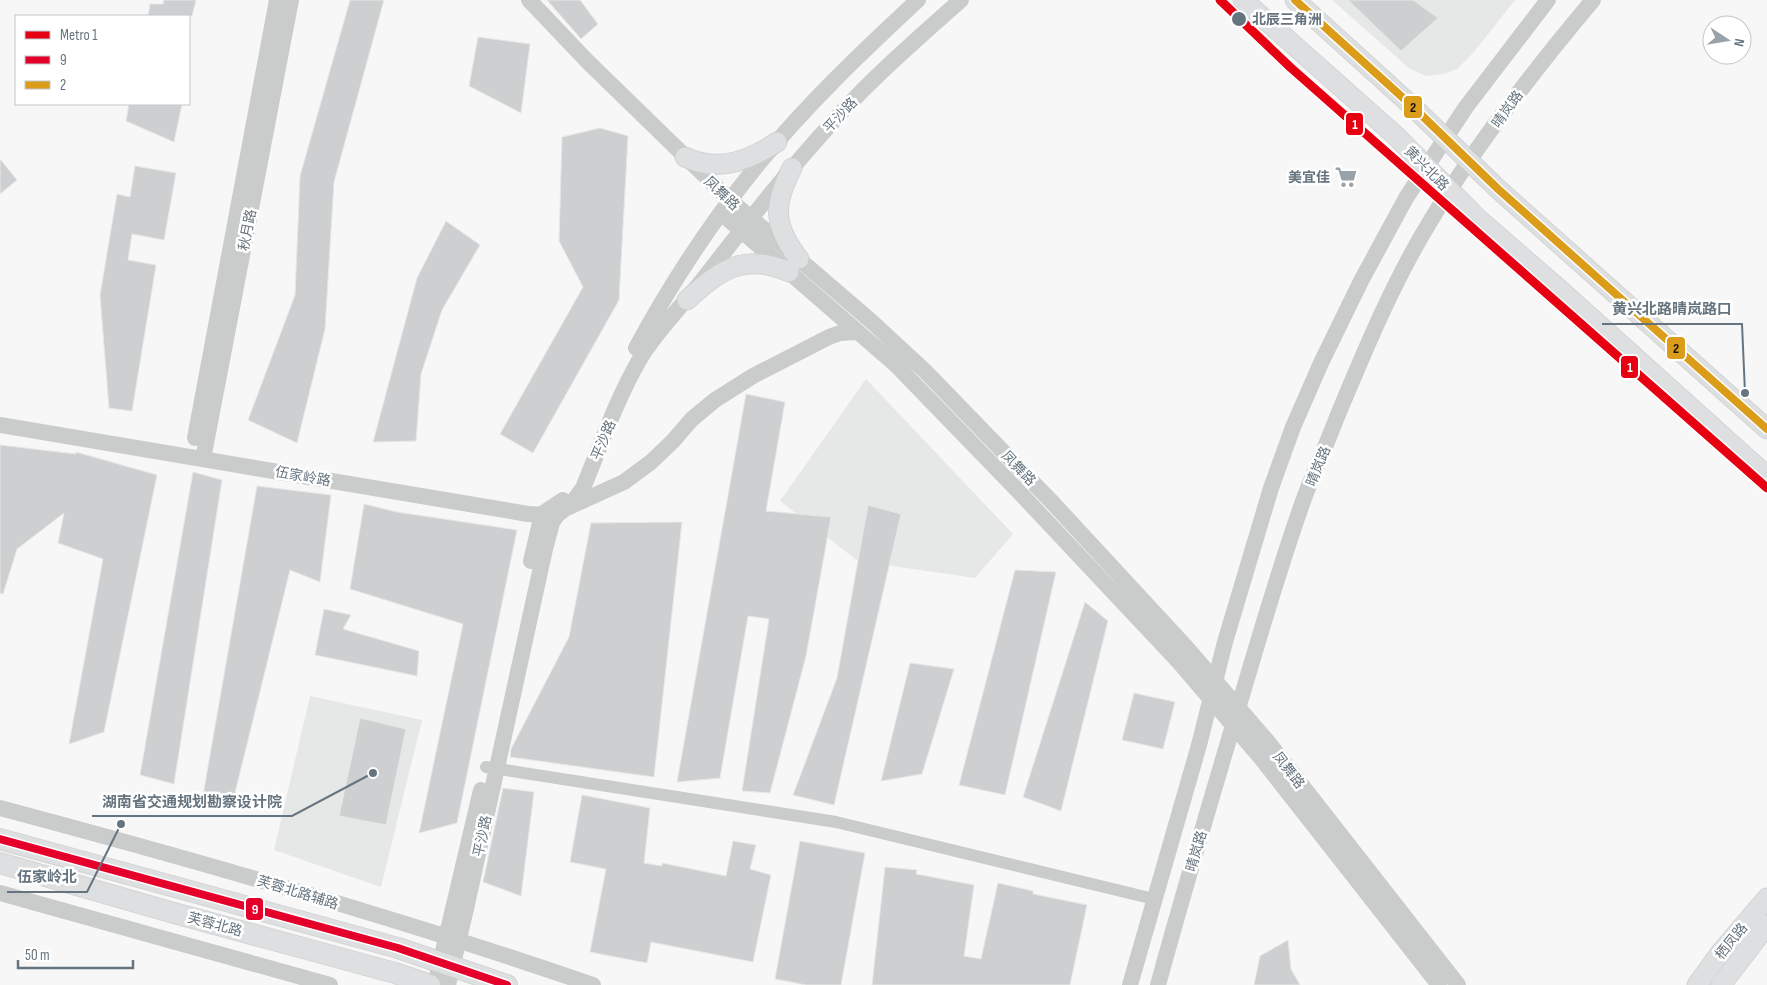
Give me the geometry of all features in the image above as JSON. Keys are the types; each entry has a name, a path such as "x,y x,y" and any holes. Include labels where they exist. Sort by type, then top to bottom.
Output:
{"main road":[{"name":"黄兴北路","path":"1244,0 1395,135 1477,218 1767,476"},
{"path":"1295,0 1446,138 1469,162 1767,429"},
{"path":"685,157 697,163 707,165 734,162 755,156 777,142"},
{"path":"687,300 714,276 736,266 760,263 780,268 794,266 781,231 779,216 779,201 792,168"},
{"name":"芙蓉北路","path":"0,839 258,908 398,948 447,971 507,985"},
{"name":"芙蓉北路","path":"0,863 385,970 430,985"},
{"name":"栖凤路","path":"1697,985 1721,952 1767,898"},
{"name":"栖凤路","path":"1721,985 1767,925"}],"street":[{"name":"秋月路","path":"197,458 277,0"},
{"name":"秋月路","path":"197,458 291,0"},
{"name":"凤舞路","path":"528,0 685,157 726,207 794,266 871,321 945,391 1051,501 1268,742 1458,985"},
{"name":"平沙路","path":"492,768 542,514 571,492 610,401 657,309 726,207 777,142 844,70 918,0"},
{"name":"平沙路","path":"436,985 447,971 492,768 549,532 556,516 577,497 583,488 615,412 641,358 658,331 687,300 792,168 871,82 961,0"},
{"name":"晴岚路","path":"1130,985 1199,745 1227,633 1271,488 1293,427 1321,363 1361,281 1406,198 1466,107 1548,0"},
{"name":"晴岚路","path":"1158,985 1279,574 1306,494 1364,353 1394,289 1430,222 1450,190 1550,51 1592,0"},
{"name":"凤舞路","path":"794,266 858,332 896,365 971,441 1179,662 1261,758 1438,985"},
{"name":"伍家岭路","path":"0,425 528,514 542,514 564,510 624,482 651,462 673,441 692,418 715,400 753,376 829,337 840,333 858,332"},
{"path":"492,768 836,822 1154,899"},
{"name":"芙蓉北路辅路","path":"0,808 212,866 453,939 593,985"},
{"path":"258,908 264,883"},
{"path":"0,892 330,985"}],"shaded area":[{"path":"1332,0 1515,0 1474,52 1457,69 1444,74 1426,76 1410,69"},
{"path":"866,379 1013,534 975,578 858,561 780,501"},
{"path":"310,696 422,720 381,887 274,850"}],"building":[{"path":"164,0 196,0 192,16 148,15 150,4 163,4"},
{"path":"350,0 384,0 334,182 325,329 297,443 248,420 295,295 300,176"},
{"path":"547,0 580,0 598,24 581,39"},
{"path":"1348,0 1413,0 1438,18 1401,51"},
{"path":"478,37 530,44 521,113 469,86"},
{"path":"129,105 182,105 174,142 126,121"},
{"path":"600,128 628,136 619,300 533,453 500,434 583,287 559,241 562,137"},
{"path":"0,159 17,180 0,194"},
{"path":"135,166 176,173 164,240 132,234 128,260 156,265 132,411 109,408 100,295 117,194 130,197"},
{"path":"446,221 480,245 442,310 421,374 416,441 373,442 417,278"},
{"path":"746,394 785,402 766,511 831,517 806,656 770,793 742,791 769,619 748,616 720,778 677,782"},
{"path":"0,445 76,454 76,452 157,475 104,732 69,744 103,559 58,543 64,513 17,549 3,594 0,593"},
{"path":"193,472 222,480 174,784 140,775"},
{"path":"257,486 331,495 320,582 290,570 232,805 202,801"},
{"path":"364,504 397,512 517,530 457,823 419,833 463,624 350,589"},
{"path":"868,505 901,514 834,805 793,795 837,678"},
{"path":"682,522 654,777 510,757 511,749 569,637 591,523"},
{"path":"1015,570 1056,572 1005,795 959,785"},
{"path":"1085,602 1108,621 1061,811 1023,797"},
{"path":"324,609 351,615 343,629 419,651 417,676 315,655"},
{"path":"910,663 954,669 922,774 881,781"},
{"path":"1134,693 1175,702 1163,749 1122,740"},
{"path":"360,718 406,729 386,825 339,816"},
{"path":"503,788 534,792 521,896 483,882"},
{"path":"582,795 650,808 644,863 662,866 662,863 726,876 733,841 756,845 750,869 771,875 753,962 651,942 647,963 590,952 606,869 570,862"},
{"path":"800,841 865,853 841,985 806,985 775,979"},
{"path":"885,867 917,870 916,874 974,885 964,956 981,959 998,883 1033,891 1033,894 1087,905 1070,985 872,985"},
{"path":"1288,940 1291,969 1300,985 1254,985 1260,956"}],"metro line":[{"name":"1","path":"1220,0 1290,67 1767,488"}],"transit line":[{"name":"2","path":"1295,0 1412,106 1498,189 1767,429"},
{"name":"9","path":"0,839 398,948 507,985"}],"place":[{"name":"北辰三角洲","path":"1239,19"},
{"name":"美宜佳","path":"1346,177"},
{"name":"黄兴北路晴岚路口","path":"1745,393"},
{"name":"湖南省交通规划勘察设计院","path":"373,773"},
{"name":"伍家岭北","path":"121,824"}]}
